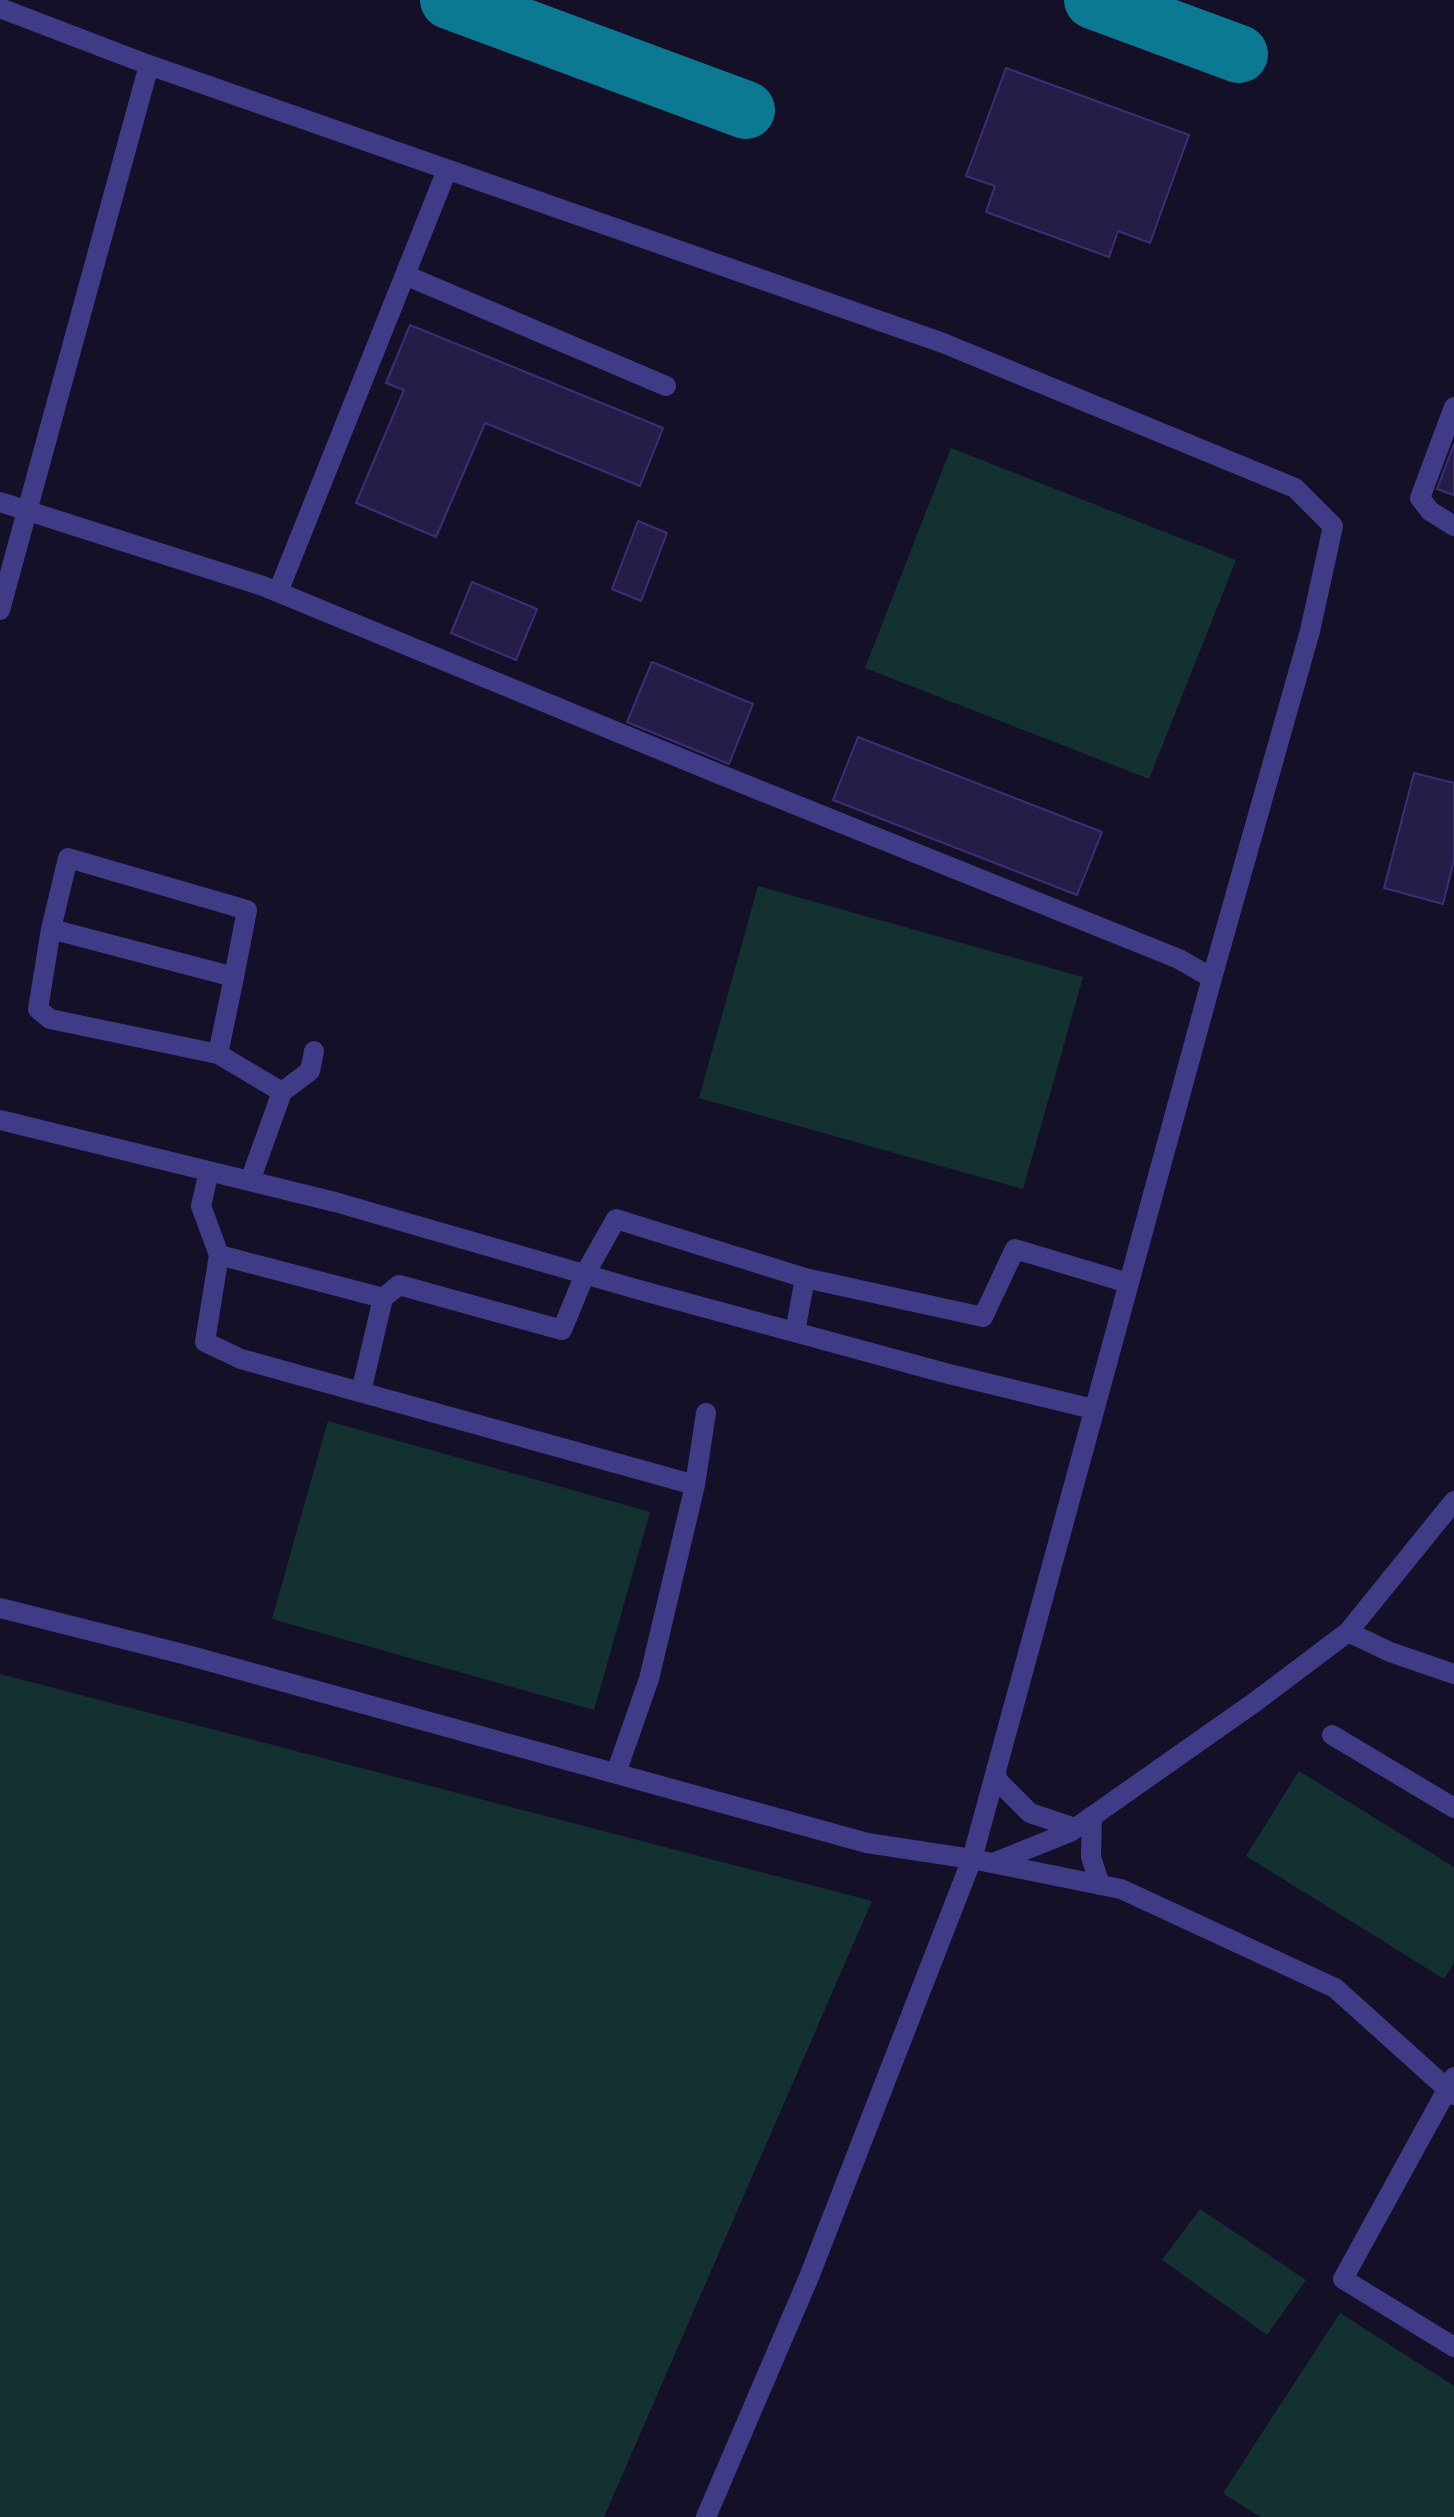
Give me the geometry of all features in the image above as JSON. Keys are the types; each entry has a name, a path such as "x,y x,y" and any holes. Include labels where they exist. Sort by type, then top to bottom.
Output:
{"lane":[{"path":"0,8 149,65 943,343 1295,488 1333,526 1310,631 1093,1409 972,1859 809,2277 706,2517"},
{"path":"0,610 149,65"},
{"path":"278,592 447,170"},
{"path":"405,275 666,386"},
{"path":"1454,407 1420,498 1430,511 1454,526"},
{"path":"0,502 278,592 1179,959 1212,978"},
{"path":"218,1054 247,910 68,858 51,929 38,1009 50,1019 218,1054 282,1092"},
{"path":"51,929 234,977"},
{"path":"250,1181 282,1092 310,1071 314,1051"},
{"path":"0,1120 335,1202 945,1373 1093,1409"},
{"path":"209,1171 201,1206 219,1255 205,1342 241,1359 695,1485"},
{"path":"361,1392 383,1298 399,1285 562,1330 585,1274 616,1219 805,1278 983,1317 1015,1249 1128,1283"},
{"path":"219,1255 383,1298"},
{"path":"795,1332 805,1278"},
{"path":"616,1773 649,1679 695,1485 706,1413"},
{"path":"993,1863 1084,1822 1255,1702 1348,1632 1454,1501"},
{"path":"0,1608 187,1655 867,1843 972,1859 1121,1889 1335,1988 1452,2087 1343,2279 1454,2347"},
{"path":"1348,1632 1390,1652 1454,1674"},
{"path":"1332,1735 1454,1808"},
{"path":"996,1769 997,1780 1030,1813 1084,1822"},
{"path":"1084,1822 1100,1885"}],"green space":[{"path":"951,448 1236,560 1149,779 865,668"},
{"path":"758,886 1083,977 1023,1189 699,1098"},
{"path":"328,1421 650,1512 594,1710 272,1619"},
{"path":"0,1674 872,1901 604,2517 0,2517"},
{"path":"1299,1771 1454,1867 1454,1963 1444,1979 1246,1856"},
{"path":"1200,2209 1306,2280 1267,2335 1162,2260"},
{"path":"1340,2313 1454,2386 1454,2517 1260,2517 1223,2493"}],"building":[{"path":"1006,68 1189,135 1150,243 1118,231 1109,257 986,212 995,186 966,176"},
{"path":"410,325 663,428 640,486 485,423 436,537 356,503 404,390 386,383"},
{"path":"1454,444 1454,495 1437,489"},
{"path":"638,521 667,533 641,601 612,589"},
{"path":"472,582 537,609 516,660 451,633"},
{"path":"652,662 753,704 729,764 627,722"},
{"path":"858,737 1102,832 1077,895 833,800"},
{"path":"1414,773 1454,783 1454,860 1443,904 1384,888"}],"taxiway":[{"path":"449,0 746,110"},
{"path":"1093,0 1239,54"}]}
